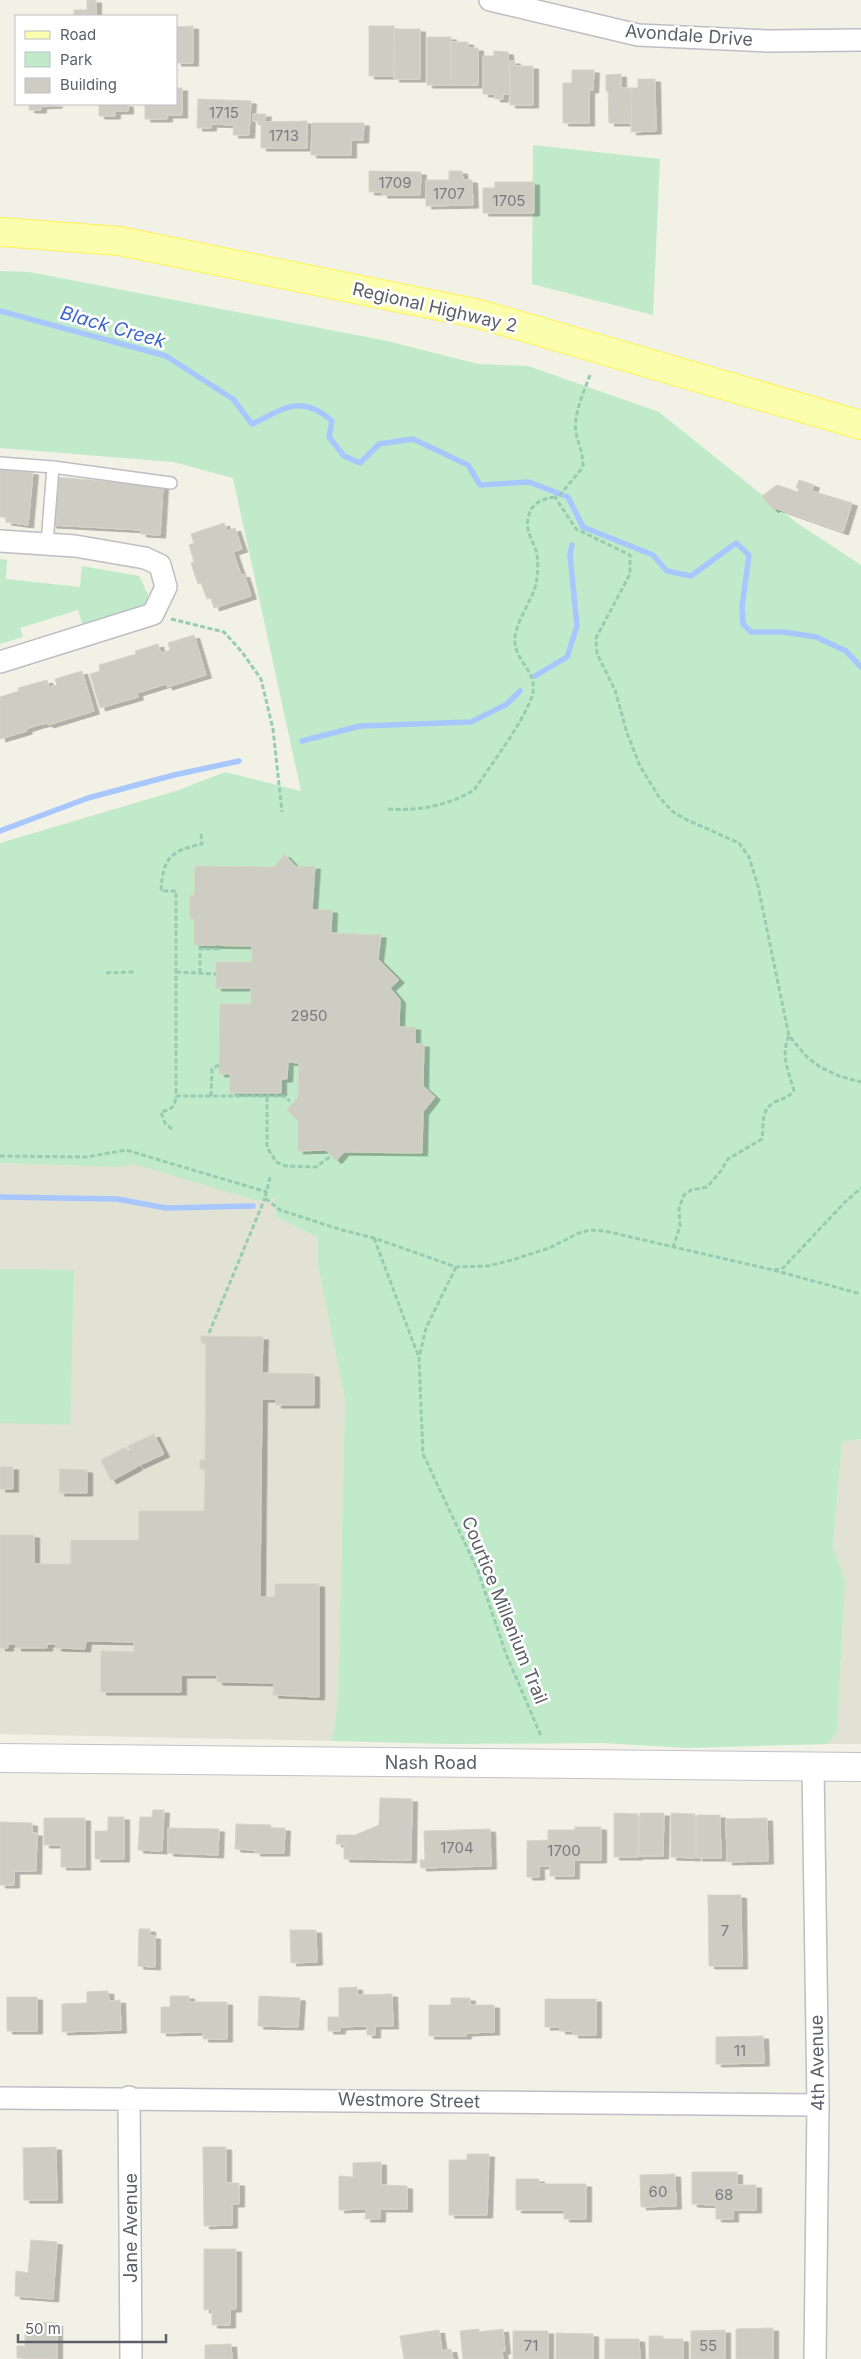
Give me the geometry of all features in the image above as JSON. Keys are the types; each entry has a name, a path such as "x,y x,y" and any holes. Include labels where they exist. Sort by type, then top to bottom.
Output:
{"main road":[{"name":"Regional Highway 2","path":"0,232 119,241 479,314 861,425"}],"street":[{"name":"Avondale Drive","path":"490,0 638,35 769,41 861,40"},
{"path":"0,541 75,546 145,558 160,565 166,587 153,614 0,662"},
{"name":"Nash Road","path":"0,1758 861,1767"},
{"name":"4th Avenue","path":"813,1767 818,2105 815,2359"},
{"name":"Westmore Street","path":"0,2098 129,2097 818,2105"},
{"name":"Jane Avenue","path":"129,2097 130,2359"}],"lane":[{"path":"0,463 171,483"},
{"path":"47,544 53,468"}],"path":[{"path":"388,809 425,809 462,797 474,790 524,712 533,694 534,682 530,671 518,652 516,636 536,587 537,555 530,535 528,519 534,504 542,499 560,495 579,475 583,467 583,451 576,431 576,416 590,375"},
{"path":"554,497 576,529 630,555 630,574 596,638 597,654 616,690 627,733 640,766 659,797 672,811 683,818 739,843 749,856 758,886 789,1036 807,1056 820,1066 838,1076 861,1082"},
{"path":"153,614 224,632 242,652 260,679 273,729 282,812"},
{"path":"172,1129 165,1123 161,1112 172,1109 176,1096 176,891 161,891 162,874 165,862 171,855 183,848 202,844 201,834"},
{"path":"200,973 200,949 218,949 218,945"},
{"path":"106,973 135,972"},
{"path":"176,972 216,974"},
{"path":"673,1248 680,1226 679,1208 684,1196 691,1190 707,1187 728,1159 762,1139 765,1109 770,1104 788,1097 794,1091 784,1060 784,1046 789,1036"},
{"path":"211,1096 212,1069 219,1065"},
{"path":"176,1096 282,1096 290,1101"},
{"path":"267,1096 268,1146 270,1155 276,1162 286,1166 316,1167 331,1156"},
{"path":"0,1156 87,1157 126,1150 266,1192"},
{"path":"209,1333 265,1198 270,1177"},
{"path":"773,1270 783,1268 845,1202 861,1188"},
{"path":"265,1198 280,1210 374,1238 456,1267 488,1266 512,1260 549,1248 579,1232 590,1230 605,1231 773,1270 861,1294"},
{"path":"374,1238 419,1358"},
{"name":"Courtice Millenium Trail","path":"456,1267 426,1328 419,1358 423,1454 478,1571 506,1654 541,1736"}],"shaded area":[{"path":"0,1163 117,1167 134,1163 258,1201 274,1197 276,1217 318,1238 318,1266 345,1399 338,1702 332,1741 0,1734"},
{"path":"861,1439 861,1744 827,1744 837,1732 845,1580 833,1546 842,1442"}],"green space":[{"path":"533,145 660,159 653,315 532,284"},
{"path":"0,271 29,272 387,341 478,364 528,366 659,412 797,523 861,565 861,1439 842,1442 833,1546 845,1580 837,1732 827,1744 687,1748 603,1743 452,1744 332,1741 338,1702 345,1399 318,1266 318,1238 276,1217 274,1198 258,1201 134,1164 117,1167 0,1163 0,843 179,790 225,772 301,791 233,478 173,462 0,448"},
{"path":"0,559 7,560 6,579 80,587 82,566 139,576 148,594 146,606 83,626 78,610 20,628 23,637 0,644"},
{"path":"0,1269 74,1270 70,1425 0,1423"}],"building":[{"path":"87,0 96,0 96,15 74,15 74,10 87,10"},
{"path":"193,26 193,63 178,63 178,27"},
{"path":"369,26 394,26 394,76 369,76"},
{"path":"395,29 420,29 420,79 394,79"},
{"path":"427,37 451,37 451,85 427,85"},
{"path":"451,42 468,42 468,48 478,48 478,85 451,85"},
{"path":"494,51 508,52 510,94 503,94 503,99 495,99 495,94 483,94 483,56 494,56"},
{"path":"510,61 515,61 515,66 533,66 533,105 510,105"},
{"path":"572,70 594,70 593,90 589,90 589,123 563,123 563,83 572,83"},
{"path":"621,74 621,88 632,88 631,123 609,123 606,75"},
{"path":"638,79 655,79 656,131 631,132 632,88 638,88"},
{"path":"178,88 182,88 182,115 167,115 167,119 145,119 145,105 178,105"},
{"path":"198,99 251,101 249,135 233,135 234,125 211,124 211,128 197,128"},
{"path":"29,105 57,105 41,106 41,110 29,110"},
{"path":"99,105 128,105 128,111 115,111 115,116 99,116"},
{"path":"253,114 266,114 265,122 307,121 307,148 261,148 261,122 253,121"},
{"path":"312,123 364,123 363,140 351,140 351,155 311,155"},
{"path":"369,171 421,172 420,195 382,195 382,192 369,192"},
{"path":"449,171 462,171 463,180 472,180 473,205 426,206 426,180 449,180"},
{"path":"495,182 534,182 534,213 483,213 483,188 495,188"},
{"path":"0,469 33,472 28,525 6,522 6,517 0,517"},
{"path":"55,477 163,486 160,535 141,534 141,530 51,525"},
{"path":"799,480 814,485 812,491 852,503 843,532 775,508 773,510 762,496 777,485 798,492 799,488 796,488"},
{"path":"224,523 227,531 235,528 242,549 233,552 241,575 244,574 251,596 214,608 211,598 207,599 201,583 198,584 191,563 194,562 189,545 194,543 191,534"},
{"path":"194,635 206,675 167,687 166,684 137,693 138,697 100,708 90,674 100,671 99,665 136,654 135,651 158,644 161,653 170,650 168,643"},
{"path":"82,671 94,711 48,725 47,723 38,725 26,729 27,731 0,739 0,697 19,691 18,688 47,680 49,687 57,685 55,679"},
{"path":"284,854 296,867 315,866 312,910 332,910 331,933 381,935 378,959 399,980 390,988 400,1000 399,1027 415,1027 415,1044 424,1044 423,1086 435,1097 423,1112 422,1153 344,1152 336,1161 326,1150 298,1151 298,1121 287,1110 298,1097 299,1063 288,1062 287,1079 281,1079 281,1093 230,1093 230,1074 219,1074 220,1004 251,1004 251,988 216,988 216,962 252,962 252,946 194,945 194,919 190,918 190,895 194,895 195,866 274,867"},
{"path":"201,1336 263,1337 262,1373 314,1374 314,1405 276,1405 276,1399 262,1399 260,1597 275,1597 275,1584 319,1584 319,1697 273,1695 274,1683 217,1682 217,1675 181,1675 181,1692 101,1692 101,1651 134,1652 134,1642 86,1641 85,1649 56,1648 56,1644 47,1644 47,1648 16,1648 16,1644 8,1644 8,1648 0,1648 0,1535 34,1535 34,1564 71,1564 71,1540 139,1540 139,1511 204,1511 205,1469 200,1469 200,1460 205,1460 206,1343 201,1343"},
{"path":"154,1434 164,1454 138,1466 128,1446"},
{"path":"126,1447 137,1467 111,1481 101,1460"},
{"path":"0,1467 13,1467 13,1489 0,1489"},
{"path":"60,1469 87,1470 87,1493 59,1493"},
{"path":"380,1798 412,1799 411,1860 344,1859 344,1844 336,1844 337,1835 355,1835 379,1825"},
{"path":"153,1810 164,1810 162,1851 138,1850 140,1817 152,1817"},
{"path":"614,1813 638,1814 638,1857 614,1857"},
{"path":"640,1813 664,1813 663,1856 639,1856"},
{"path":"671,1813 695,1814 695,1858 671,1857"},
{"path":"697,1815 720,1815 721,1858 697,1858"},
{"path":"108,1817 124,1817 124,1859 95,1859 95,1831 108,1831"},
{"path":"44,1818 85,1818 85,1867 61,1867 61,1845 44,1845"},
{"path":"767,1818 768,1861 727,1862 726,1819"},
{"path":"0,1822 32,1823 32,1833 37,1833 36,1871 14,1871 14,1885 0,1885"},
{"path":"236,1824 271,1825 270,1828 285,1828 284,1853 255,1853 255,1850 235,1849"},
{"path":"575,1827 601,1827 601,1860 574,1860 574,1876 550,1876 550,1866 539,1866 539,1877 527,1877 527,1841 548,1840 548,1830 575,1830"},
{"path":"168,1828 219,1829 218,1855 168,1853"},
{"path":"490,1829 491,1866 421,1868 420,1860 425,1860 424,1831"},
{"path":"708,1895 741,1895 742,1966 709,1966"},
{"path":"139,1929 150,1929 150,1936 155,1936 155,1967 138,1966"},
{"path":"290,1930 316,1930 317,1962 291,1963"},
{"path":"357,1987 357,1995 392,1994 393,2026 375,2026 375,2035 367,2035 367,2026 340,2027 340,2031 328,2031 328,2017 339,2017 339,1988"},
{"path":"108,1991 109,2001 120,2000 121,2030 62,2032 62,2004 87,2003 87,1992"},
{"path":"170,1996 189,1996 189,2002 227,2002 227,2039 203,2039 203,2032 161,2033 161,2007 170,2007"},
{"path":"259,1996 300,1998 298,2027 258,2026"},
{"path":"7,1997 37,1997 37,2031 7,2031"},
{"path":"451,1998 470,1998 470,2005 494,2005 494,2032 466,2033 466,2036 429,2036 429,2005 451,2005"},
{"path":"545,1999 596,1999 596,2035 573,2035 573,2031 560,2031 560,2027 545,2027"},
{"path":"763,2036 764,2063 716,2064 716,2037"},
{"path":"56,2147 57,2200 24,2200 23,2148"},
{"path":"203,2147 226,2147 226,2183 239,2183 239,2204 232,2204 232,2225 204,2226"},
{"path":"467,2154 489,2154 487,2215 449,2215 449,2160 467,2160"},
{"path":"381,2162 381,2185 407,2186 407,2209 380,2209 380,2219 365,2219 366,2209 339,2210 339,2176 353,2177 353,2163"},
{"path":"692,2172 737,2172 737,2185 756,2185 756,2210 733,2210 733,2219 716,2219 716,2205 692,2204"},
{"path":"675,2174 676,2206 641,2207 640,2175"},
{"path":"516,2179 539,2179 539,2184 586,2184 586,2219 564,2219 564,2210 516,2210"},
{"path":"31,2240 57,2242 53,2299 15,2296 16,2271 28,2273"},
{"path":"204,2249 236,2249 236,2309 230,2309 230,2325 212,2325 212,2309 204,2310"},
{"path":"25,2322 57,2323 57,2359 17,2358 17,2346 25,2346"},
{"path":"773,2328 773,2359 736,2359 736,2329"},
{"path":"479,2329 479,2332 503,2329 505,2351 502,2351 503,2359 463,2359 460,2331"},
{"path":"439,2330 442,2351 451,2349 453,2359 404,2359 400,2336"},
{"path":"725,2330 725,2359 691,2359 691,2331"},
{"path":"513,2331 548,2331 548,2359 513,2359"},
{"path":"556,2333 593,2334 593,2359 556,2359"},
{"path":"649,2336 663,2336 663,2339 683,2339 683,2359 649,2359"},
{"path":"605,2339 639,2339 640,2359 605,2359"},
{"path":"231,2344 232,2359 205,2359 205,2345"}],"waterway":[{"name":"Black Creek","path":"0,311 166,356 233,399 252,424 292,406 302,406 321,412 332,421 329,437 344,456 360,463 379,444 413,439 468,465 480,485 529,482 568,497 583,527 653,555 667,571 691,576 736,543 749,555 742,607 743,624 751,632 784,632 816,637 846,651 861,667"},
{"path":"535,676 567,657 577,626 570,555 572,545"},
{"path":"302,741 360,726 471,722 507,704 520,691"},
{"path":"0,831 88,798 174,775 239,761"},
{"path":"0,1197 117,1199 166,1208 253,1206"}]}
